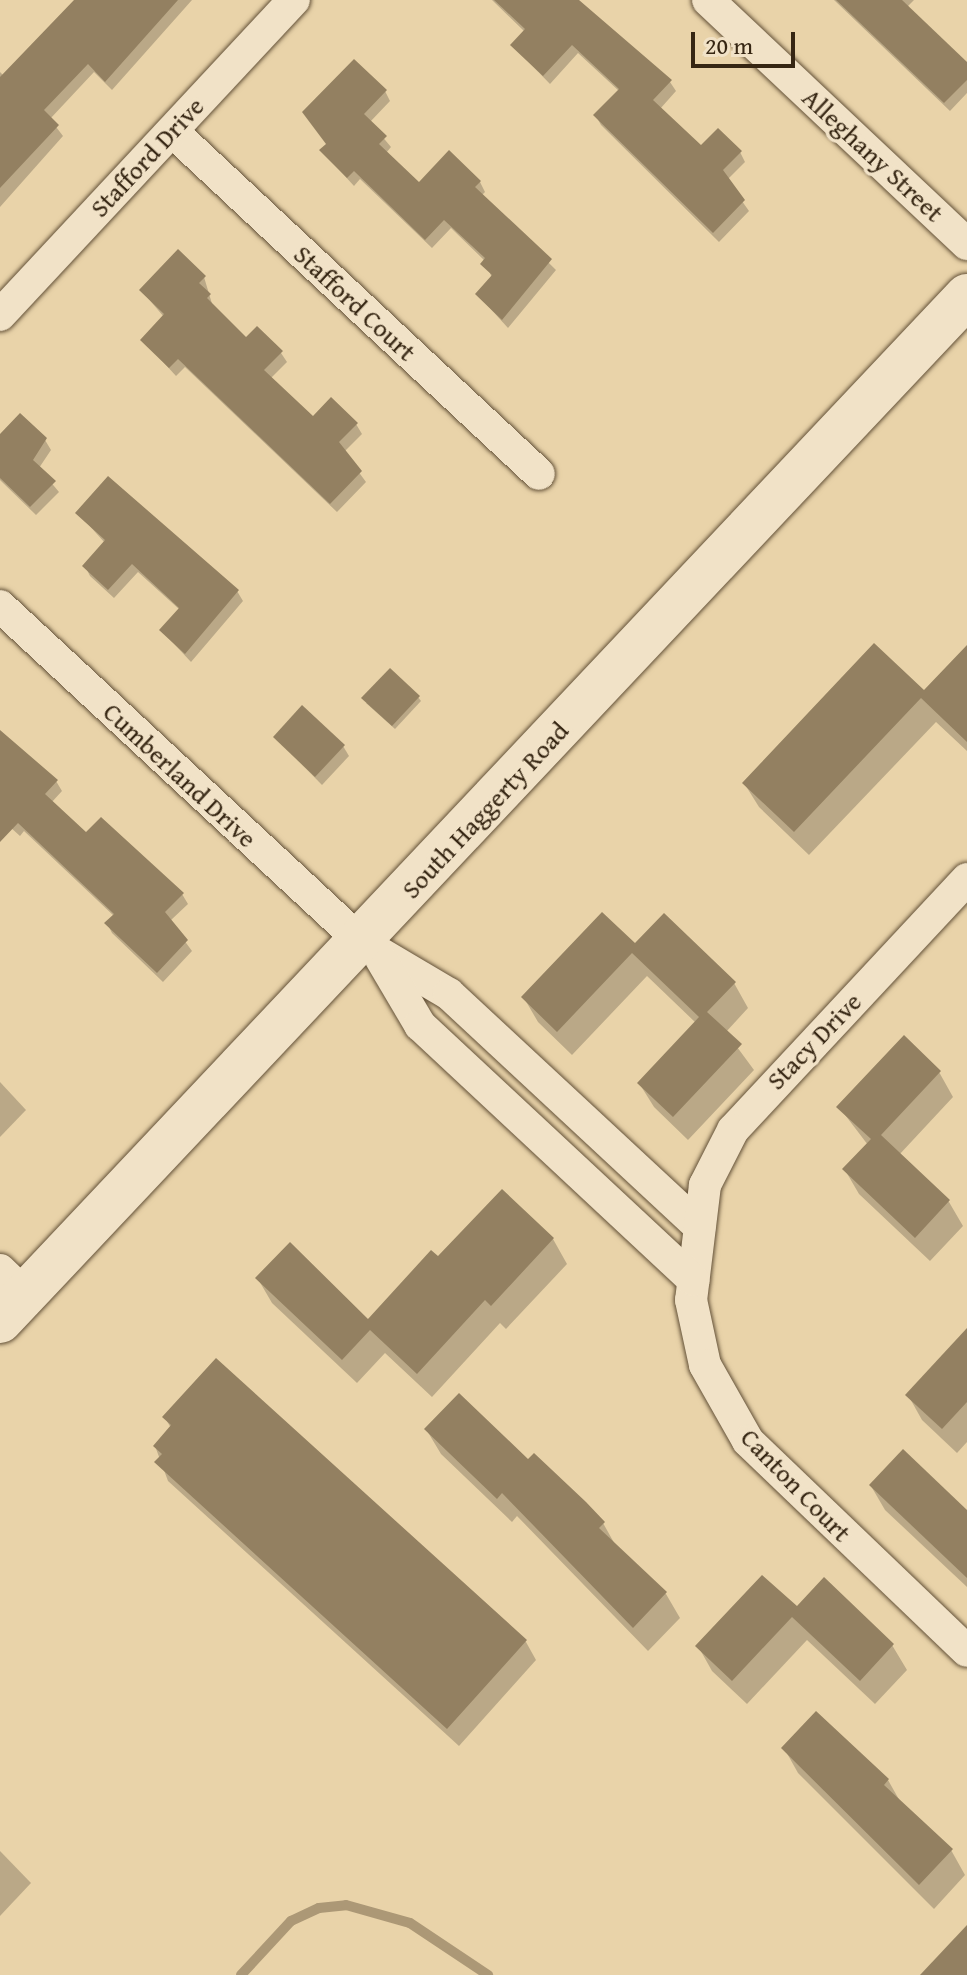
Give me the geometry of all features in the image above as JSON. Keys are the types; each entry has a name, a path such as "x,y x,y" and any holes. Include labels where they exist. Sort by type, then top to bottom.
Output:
{"main road":[{"name":"South Haggerty Road","path":"8,1295 371,950 967,296"}],"street":[{"name":"Stafford Drive","path":"0,315 294,0"},
{"name":"Alleghany Street","path":"708,0 967,244"},
{"name":"Stafford Court","path":"172,131 539,474"},
{"name":"Cumberland Drive","path":"0,606 371,950"},
{"name":"Stacy Drive","path":"700,1227 705,1185 733,1130 967,879"},
{"path":"371,950 449,994 700,1227"},
{"path":"371,950 420,1025 693,1280"},
{"name":"Canton Court","path":"700,1227 693,1280 693,1324 705,1365 748,1441 967,1651"}],"building":[{"path":"74,0 178,0 105,82 88,64 44,110 59,125 0,188 0,77"},
{"path":"494,0 579,0 672,80 653,100 701,145 718,128 742,151 723,170 745,200 713,233 593,115 619,89 572,45 543,76 510,45 525,29"},
{"path":"836,0 902,0 967,62 967,80 944,103"},
{"path":"354,59 387,90 364,114 387,136 379,144 419,182 449,150 481,181 475,187 552,259 502,320 475,294 492,275 480,264 485,258 444,220 425,240 354,171 347,178 319,150 326,144 302,112"},
{"path":"178,249 206,276 199,283 211,294 207,298 246,337 257,326 283,351 264,370 313,416 331,397 358,423 339,442 362,471 330,504 178,359 169,368 140,340 164,314 139,290"},
{"path":"20,413 47,438 33,460 56,481 30,507 0,478 0,434"},
{"path":"108,476 239,590 185,654 159,630 179,608 132,564 108,590 82,566 105,540 75,513"},
{"path":"874,643 924,690 967,645 967,742 921,698 794,832 742,783"},
{"path":"390,668 420,696 392,726 361,698"},
{"path":"302,705 345,745 315,777 273,737"},
{"path":"0,730 58,780 45,794 86,832 101,817 184,893 165,912 188,940 157,973 104,923 114,914 18,823 0,842"},
{"path":"602,912 635,943 664,913 736,982 707,1012 742,1044 673,1117 637,1083 699,1017 632,953 557,1032 521,997"},
{"path":"904,1035 941,1071 881,1135 950,1200 915,1238 842,1169 871,1139 836,1107"},
{"path":"502,1189 554,1238 491,1306 485,1300 417,1374 370,1330 342,1360 255,1278 290,1242 368,1319 431,1250 438,1256"},
{"path":"967,1328 967,1402 942,1429 905,1395"},
{"path":"216,1358 527,1640 447,1729 154,1462 162,1454 153,1446 171,1425 162,1417"},
{"path":"459,1393 528,1459 534,1453 586,1502 605,1522 599,1528 667,1592 633,1628 502,1493 497,1499 424,1429"},
{"path":"903,1449 967,1510 967,1578 869,1485"},
{"path":"762,1575 797,1606 824,1577 894,1644 860,1681 792,1617 732,1681 695,1646"},
{"path":"816,1711 889,1779 884,1785 953,1849 919,1885 781,1748"},
{"path":"967,1925 967,1975 920,1975"}],"waterway":[{"path":"241,1975 291,1921 319,1908 346,1905 410,1923 488,1975"}]}
